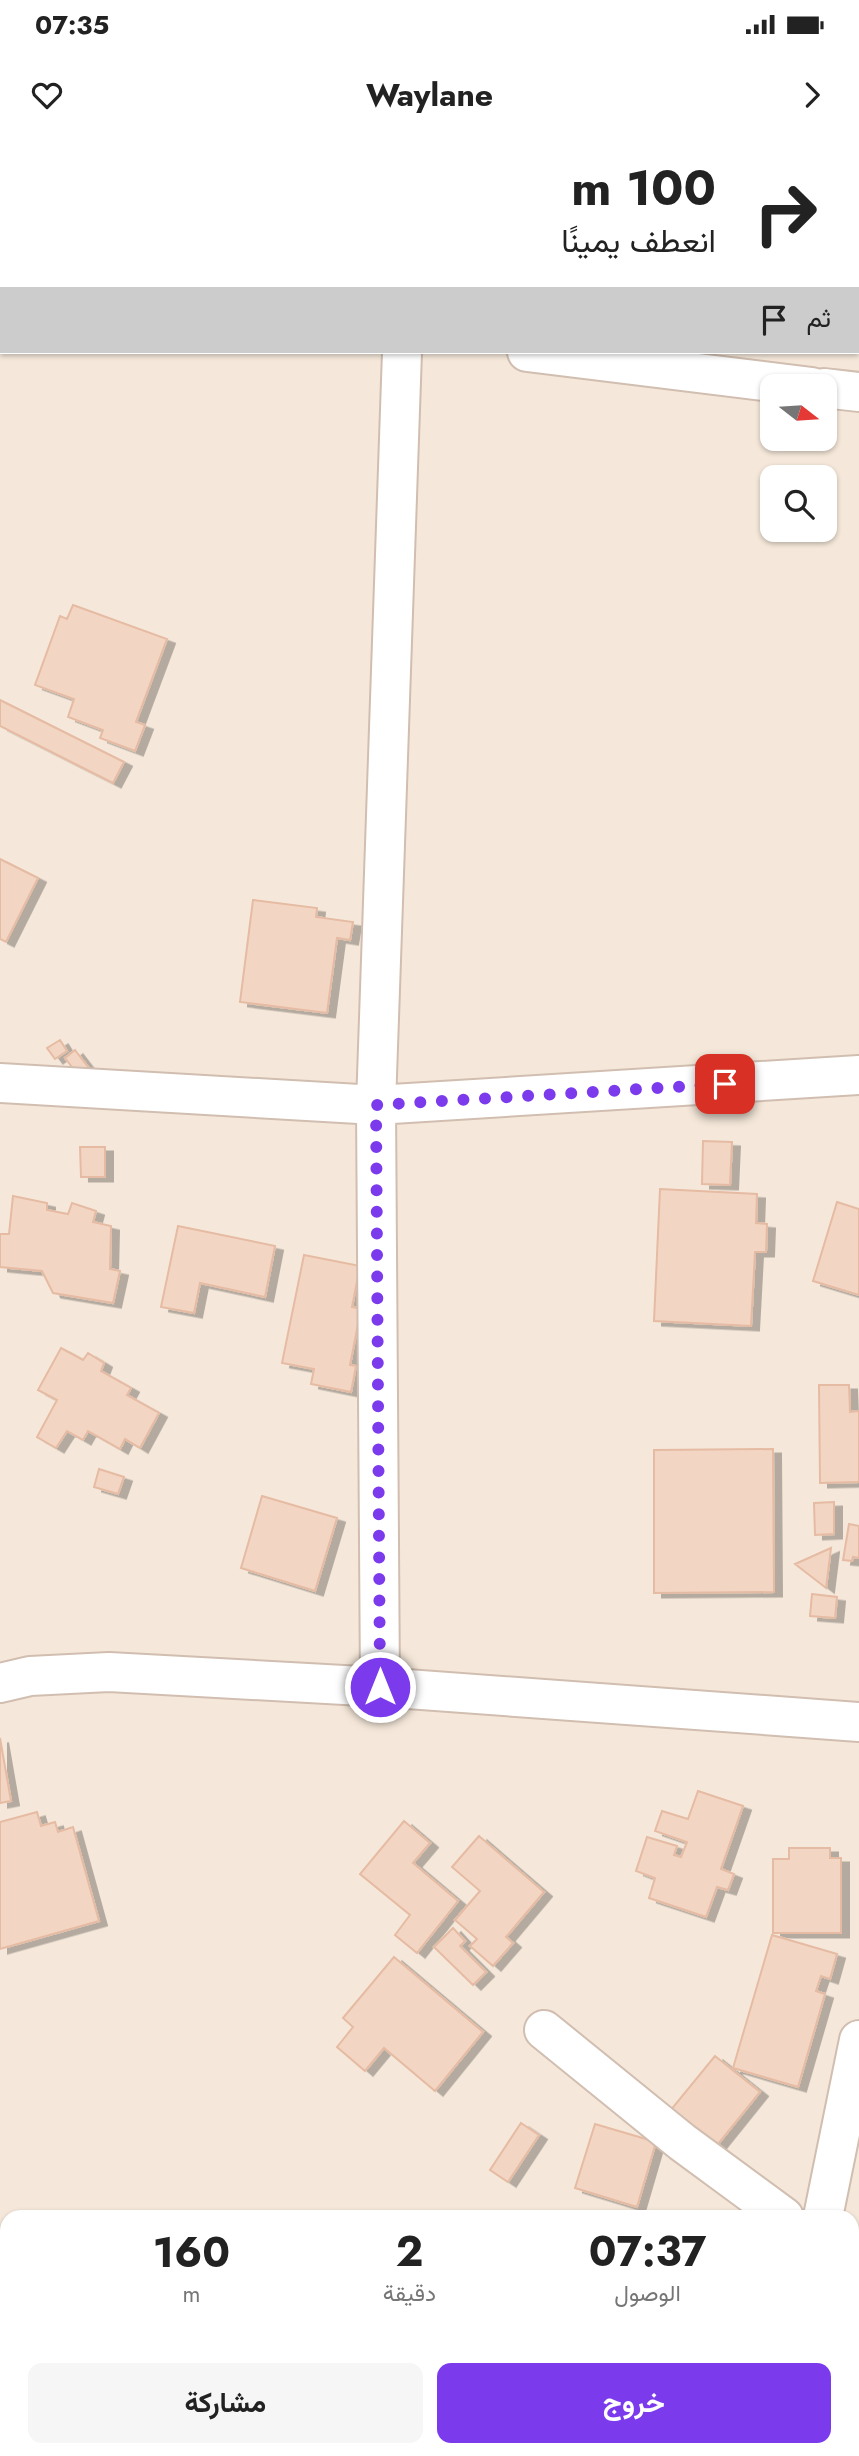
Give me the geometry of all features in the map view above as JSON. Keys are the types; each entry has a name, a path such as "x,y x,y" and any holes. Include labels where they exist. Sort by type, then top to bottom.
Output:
{"street":[{"path":"380,1687 376,1105 402,354"},
{"path":"543,354 760,381"},
{"path":"837,390 859,393"},
{"path":"0,1083 376,1105 859,1075"},
{"path":"0,1683 30,1676 109,1672 380,1687 859,1721"},
{"path":"544,2030 682,2142 774,2210"},
{"path":"824,2210 859,2040"}],"shaded area":[{"path":"0,354 859,354 859,2210 0,2210"}],"building":[{"path":"73,605 167,639 136,722 145,725 135,751 100,738 103,730 68,717 74,699 35,685 60,616 67,619"},
{"path":"0,700 124,762 113,783 0,726"},
{"path":"0,859 38,878 6,942 0,939"},
{"path":"253,900 317,908 316,917 353,922 350,940 337,938 327,1013 240,1002"},
{"path":"60,1040 67,1051 55,1059 47,1048"},
{"path":"75,1050 95,1076 85,1084 65,1058"},
{"path":"703,1141 732,1142 730,1185 702,1184"},
{"path":"80,1147 105,1147 105,1177 81,1177"},
{"path":"660,1189 757,1194 756,1223 767,1224 766,1252 755,1252 751,1326 654,1321"},
{"path":"13,1196 47,1203 47,1210 68,1214 72,1203 96,1211 93,1222 111,1226 110,1269 120,1271 113,1303 53,1293 42,1271 0,1267 0,1234 9,1234"},
{"path":"837,1202 859,1209 859,1295 813,1281"},
{"path":"178,1226 275,1246 265,1297 200,1283 194,1313 161,1307"},
{"path":"304,1255 360,1266 352,1307 361,1309 350,1365 356,1366 351,1392 311,1384 314,1369 282,1363"},
{"path":"61,1348 83,1360 88,1353 104,1363 101,1371 131,1388 127,1395 159,1413 140,1448 125,1439 120,1449 88,1431 83,1440 67,1431 56,1448 37,1437 57,1400 38,1390"},
{"path":"819,1385 849,1385 850,1412 859,1411 859,1482 820,1483"},
{"path":"773,1449 774,1592 654,1593 654,1450"},
{"path":"99,1469 124,1477 118,1494 94,1487"},
{"path":"262,1496 337,1518 315,1591 241,1568"},
{"path":"834,1502 834,1534 815,1535 814,1503"},
{"path":"849,1524 859,1526 859,1558 853,1557 852,1561 843,1560"},
{"path":"831,1548 826,1588 795,1564"},
{"path":"812,1594 837,1597 835,1618 810,1616"},
{"path":"0,1738 11,1801 0,1803"},
{"path":"698,1791 743,1806 721,1869 734,1874 728,1890 717,1887 706,1917 649,1898 655,1878 636,1871 647,1837 677,1846 674,1855 681,1857 687,1842 655,1831 662,1811 688,1819"},
{"path":"37,1812 41,1826 55,1822 58,1832 73,1827 99,1921 0,1949 0,1822"},
{"path":"404,1821 430,1843 413,1863 458,1901 417,1953 395,1935 410,1915 360,1874"},
{"path":"479,1836 544,1892 506,1937 513,1943 493,1966 470,1946 477,1939 455,1920 480,1891 452,1867"},
{"path":"789,1848 830,1848 830,1858 841,1858 841,1933 773,1933 773,1859 789,1859"},
{"path":"453,1928 465,1941 460,1946 486,1972 473,1985 434,1947"},
{"path":"772,1935 837,1954 830,1979 821,1976 816,1991 825,1994 798,2087 733,2068"},
{"path":"394,1957 483,2032 435,2091 384,2048 365,2071 337,2047 353,2027 343,2018"},
{"path":"715,2056 760,2092 710,2154 665,2117"},
{"path":"521,2123 539,2135 508,2182 490,2170"},
{"path":"595,2124 656,2142 637,2207 575,2188"}],"route":[{"path":"380,1687 376,1105 725,1084"}]}
